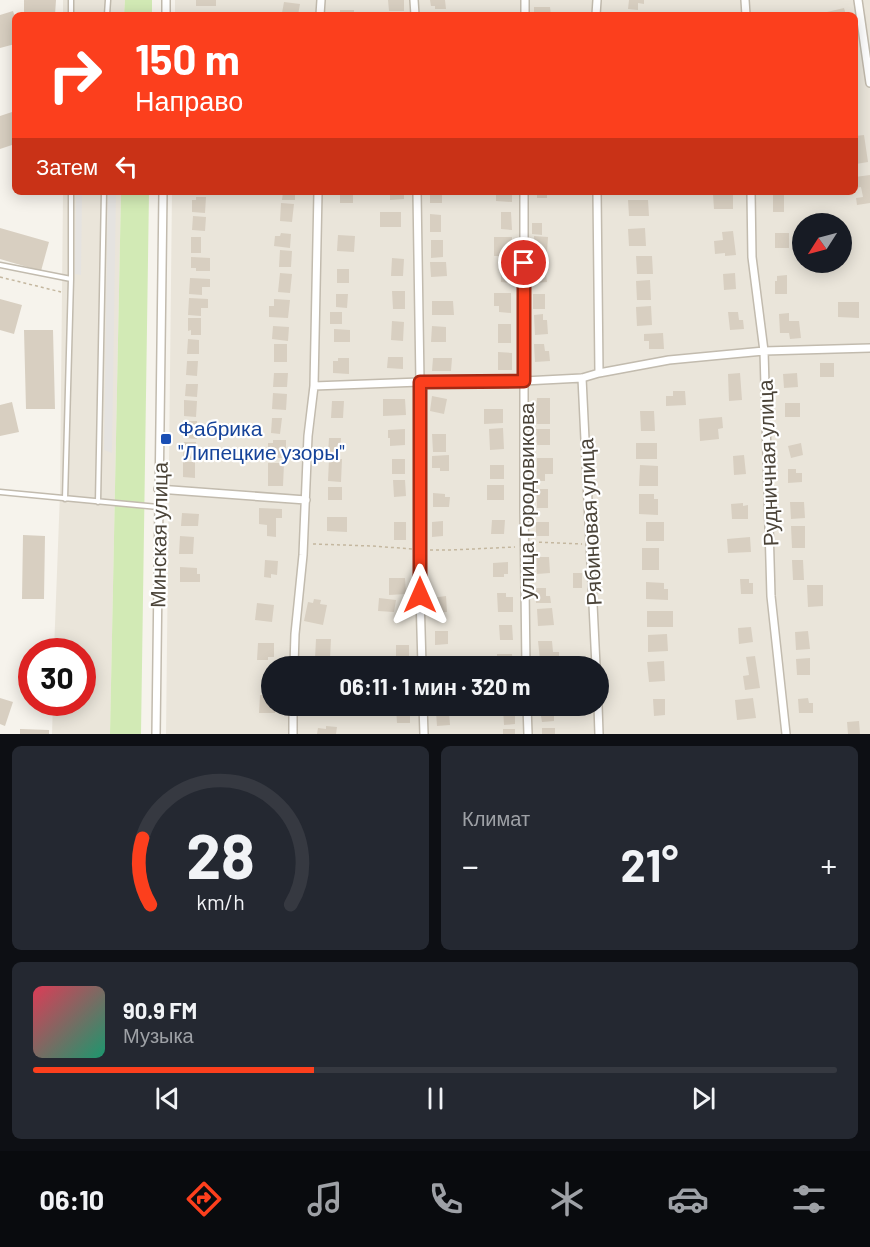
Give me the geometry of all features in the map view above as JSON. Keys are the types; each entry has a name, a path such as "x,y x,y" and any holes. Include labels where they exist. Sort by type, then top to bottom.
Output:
{"street":[{"path":"858,0 870,83"},
{"name":"Минская улица","path":"156,734 163,195"},
{"path":"294,656 294,634 303,555 308,436 314,386 318,195"},
{"path":"417,195 422,656"},
{"name":"улица Городовикова","path":"524,195 526,656"},
{"path":"597,195 599,373"},
{"name":"Рудничная улица","path":"750,195 752,257 764,351 771,596 786,734"},
{"path":"314,386 582,378 669,360 764,351 870,348"},
{"name":"Рябиновая улица","path":"582,378 596,656"},
{"path":"158,489 306,500"},
{"path":"293,716 293,734"},
{"path":"423,716 424,734"},
{"path":"527,716 528,734"},
{"path":"598,716 599,734"}],"lane":[{"path":"65,499 71,195"},
{"path":"98,502 104,195"},
{"path":"0,265 71,279"},
{"path":"0,492 158,507"}],"path":[{"path":"0,277 62,292"},
{"path":"312,544 451,550 525,547 531,542 591,544"}],"shaded area":[{"path":"63,0 125,0 124,12 63,12"},
{"path":"175,0 870,0 870,734 166,734 172,195 858,195 858,12 175,12"},
{"path":"63,195 121,195 110,734 52,734 53,716 96,716 96,638 54,638 60,493"},
{"path":"76,195 82,195 81,275 75,274"},
{"path":"108,195 116,195 112,453 104,450"}],"green space":[{"path":"125,0 152,0 152,12 124,12"},
{"path":"121,195 149,195 141,734 110,734"}],"building":[{"path":"24,0 56,0 55,12 24,12"},
{"path":"196,0 216,0 216,6 196,6"},
{"path":"388,0 404,0 404,11 389,11"},
{"path":"430,0 445,0 446,9 435,9 435,6 431,6"},
{"path":"629,0 644,0 644,4 638,3 638,10 628,9"},
{"path":"284,2 300,4 299,12 282,12"},
{"path":"534,7 550,7 551,12 534,12"},
{"path":"844,8 845,12 827,12"},
{"path":"340,10 354,10 354,12 340,12"},
{"path":"13,12 12,45 0,48 0,15"},
{"path":"12,112 12,145 0,149 0,116"},
{"path":"864,135 868,162 858,164 858,136"},
{"path":"870,175 870,203 857,205 856,198 863,197 861,187 858,188 858,177"},
{"path":"283,195 295,195 295,200 282,200"},
{"path":"340,195 353,195 353,203 340,203"},
{"path":"390,195 404,195 404,199 390,200"},
{"path":"430,195 442,195 442,203 430,203"},
{"path":"496,195 512,195 512,202 496,201"},
{"path":"537,195 547,195 547,198 537,198"},
{"path":"713,195 733,195 733,209 714,209"},
{"path":"773,195 784,195 784,212 773,212"},
{"path":"196,197 206,197 205,213 192,212 192,200 196,200"},
{"path":"628,200 648,200 649,216 629,216"},
{"path":"281,203 294,204 292,222 280,221"},
{"path":"380,212 401,212 401,227 380,227"},
{"path":"501,212 511,212 512,230 501,229"},
{"path":"430,214 441,215 441,232 430,232"},
{"path":"193,216 206,217 205,231 192,230"},
{"path":"532,223 542,223 542,235 532,234"},
{"path":"0,228 49,242 41,271 0,259"},
{"path":"645,228 646,246 629,246 628,229"},
{"path":"733,231 736,255 715,254 714,241 723,240 722,232"},
{"path":"281,233 291,234 290,248 274,246 275,236 280,236"},
{"path":"775,233 789,233 789,248 775,248"},
{"path":"338,235 355,236 354,252 337,251"},
{"path":"534,236 548,237 547,253 533,252"},
{"path":"191,237 201,237 201,253 191,253"},
{"path":"494,237 512,237 511,256 494,256"},
{"path":"431,240 443,240 443,257 431,258"},
{"path":"280,250 292,251 291,267 279,267"},
{"path":"636,256 652,256 653,274 637,274"},
{"path":"191,257 210,258 210,271 196,271 196,268 191,268"},
{"path":"392,258 404,259 403,276 391,276"},
{"path":"430,262 446,262 447,276 431,277"},
{"path":"545,266 547,282 535,283 533,267"},
{"path":"501,268 511,268 511,283 501,282"},
{"path":"337,269 349,269 349,283 337,283"},
{"path":"280,273 292,274 290,293 278,292"},
{"path":"735,273 736,289 724,290 723,274"},
{"path":"787,275 787,294 775,294 777,276"},
{"path":"190,278 210,279 210,287 202,287 202,295 189,294"},
{"path":"650,280 651,300 637,300 636,281"},
{"path":"392,291 405,291 405,309 393,309"},
{"path":"494,293 511,293 511,313 499,312 499,306 494,306"},
{"path":"336,294 348,294 347,308 336,307"},
{"path":"533,294 545,294 545,309 533,309"},
{"path":"189,298 208,299 208,308 201,308 201,316 188,315"},
{"path":"0,299 22,305 14,334 0,330"},
{"path":"274,299 290,300 288,318 269,317 269,306 274,306"},
{"path":"432,301 453,301 454,315 432,315"},
{"path":"838,302 859,302 859,318 838,317"},
{"path":"651,306 652,325 637,326 636,307"},
{"path":"330,312 342,312 342,324 330,324"},
{"path":"728,312 738,312 739,320 743,320 744,329 730,330"},
{"path":"789,313 789,321 799,321 801,338 790,339 789,333 780,333 779,314"},
{"path":"543,314 543,320 547,320 548,334 535,335 534,315"},
{"path":"188,318 201,318 201,335 191,335 191,330 188,331"},
{"path":"392,321 404,322 403,341 391,340"},
{"path":"498,324 511,324 511,343 498,343"},
{"path":"273,326 289,327 288,341 272,339"},
{"path":"432,326 446,327 446,342 431,342"},
{"path":"334,329 350,330 350,342 334,342"},
{"path":"24,330 53,330 55,409 26,409"},
{"path":"663,333 664,349 649,349 649,341 644,341 644,334"},
{"path":"188,339 199,340 199,354 187,354"},
{"path":"274,344 287,344 287,362 274,362"},
{"path":"534,344 544,344 545,351 549,351 550,361 535,362"},
{"path":"498,352 512,353 512,370 498,370"},
{"path":"388,357 403,357 403,369 387,368"},
{"path":"338,358 349,358 349,374 333,373 333,361 338,361"},
{"path":"433,358 452,358 451,371 432,371"},
{"path":"187,361 198,361 197,376 186,375"},
{"path":"820,363 834,363 834,377 820,377"},
{"path":"274,373 288,373 287,387 273,387"},
{"path":"740,373 742,400 729,401 728,374"},
{"path":"797,373 798,387 784,388 783,374"},
{"path":"186,384 198,384 197,397 185,396"},
{"path":"673,391 685,391 686,405 666,406 666,396 673,396"},
{"path":"273,393 287,394 286,410 272,409"},
{"path":"432,396 447,399 444,414 430,411"},
{"path":"537,398 550,398 550,424 535,424"},
{"path":"383,399 405,399 406,415 383,416"},
{"path":"184,400 197,401 196,417 184,416"},
{"path":"332,401 344,401 343,418 331,418"},
{"path":"12,402 19,432 0,436 0,405"},
{"path":"785,403 800,403 800,417 785,417"},
{"path":"484,409 503,409 503,423 484,424"},
{"path":"640,411 654,411 655,431 641,431"},
{"path":"722,417 723,428 718,429 719,439 700,441 699,419"},
{"path":"272,418 282,418 280,434 271,433"},
{"path":"185,421 197,421 197,439 184,438"},
{"path":"503,428 504,449 490,450 489,429"},
{"path":"405,429 405,445 390,446 388,430"},
{"path":"536,429 550,429 550,445 537,445"},
{"path":"432,434 446,434 446,452 433,452"},
{"path":"329,438 341,438 340,455 328,455"},
{"path":"273,440 286,440 283,458 268,458 268,443 273,443"},
{"path":"184,442 196,442 197,459 183,458"},
{"path":"636,443 657,443 657,459 636,459"},
{"path":"801,443 803,455 791,458 788,446"},
{"path":"449,455 449,471 432,468 432,456"},
{"path":"744,455 746,474 734,475 733,456"},
{"path":"537,458 553,458 553,474 545,474 545,481 537,481"},
{"path":"329,459 342,459 341,482 328,481"},
{"path":"392,459 405,459 405,474 392,474"},
{"path":"183,462 195,462 195,478 183,477"},
{"path":"268,463 284,463 283,486 268,486"},
{"path":"490,465 504,465 504,479 490,479"},
{"path":"640,465 658,466 658,486 639,486"},
{"path":"788,469 796,469 796,473 802,473 802,482 788,483"},
{"path":"393,480 405,480 406,496 394,497"},
{"path":"487,485 504,485 504,500 487,500"},
{"path":"328,487 342,487 342,500 328,500"},
{"path":"537,489 548,489 548,508 537,508"},
{"path":"433,493 450,497 449,507 433,507"},
{"path":"639,494 654,494 654,499 658,499 658,515 639,514"},
{"path":"790,502 804,502 805,518 791,519"},
{"path":"743,503 743,506 748,505 748,519 732,519 731,504"},
{"path":"259,508 282,509 282,518 276,518 276,537 267,536 267,525 259,524"},
{"path":"182,513 199,514 198,526 181,526"},
{"path":"327,517 347,517 347,532 327,531"},
{"path":"492,520 505,520 504,534 491,534"},
{"path":"443,521 443,536 432,537 432,522"},
{"path":"394,522 406,522 406,540 394,540"},
{"path":"536,522 549,522 549,536 536,536"},
{"path":"646,522 664,522 664,541 646,541"},
{"path":"791,526 805,526 805,548 792,548"},
{"path":"23,535 45,536 44,599 22,599"},
{"path":"180,536 194,537 193,554 179,554"},
{"path":"750,537 751,552 728,553 727,539"},
{"path":"642,548 659,548 659,570 642,570"},
{"path":"536,557 549,557 550,573 537,574"},
{"path":"265,560 278,561 277,575 271,574 271,578 264,577"},
{"path":"792,560 803,560 804,580 793,580"},
{"path":"508,562 508,574 504,574 504,577 493,577 493,563"},
{"path":"180,567 197,568 200,582 180,582"},
{"path":"573,573 582,573 582,588 573,588"},
{"path":"389,578 405,578 406,594 389,595"},
{"path":"740,579 749,579 749,583 753,583 753,594 741,594"},
{"path":"646,582 664,583 664,589 668,589 668,600 646,599"},
{"path":"807,585 823,585 823,606 808,607"},
{"path":"536,588 546,588 546,596 550,596 551,603 536,603"},
{"path":"497,593 506,593 506,597 513,597 513,612 498,612"},
{"path":"446,596 447,612 434,613 432,598"},
{"path":"379,598 396,600 394,612 378,611"},
{"path":"314,599 321,600 320,604 327,605 323,625 304,621 308,602 313,603"},
{"path":"257,603 274,605 272,622 255,620"},
{"path":"552,608 554,625 538,626 537,609"},
{"path":"647,611 673,611 673,627 647,627"},
{"path":"499,625 512,625 513,640 500,640"},
{"path":"751,627 753,642 739,644 738,628"},
{"path":"435,631 448,631 448,644 435,645"},
{"path":"808,631 810,649 796,650 795,632"},
{"path":"667,634 668,651 648,652 648,635"},
{"path":"316,639 331,639 330,656 315,656"},
{"path":"538,641 552,641 553,652 559,652 559,656 540,656"},
{"path":"258,643 274,643 274,656 261,656 261,660 257,660"},
{"path":"396,645 409,645 409,656 396,656"},
{"path":"497,654 512,654 512,656 497,656"},
{"path":"755,656 760,688 745,690 743,676 749,675 746,657"},
{"path":"810,658 810,675 797,675 796,659"},
{"path":"664,661 665,681 649,682 647,662"},
{"path":"260,695 261,695 261,713 259,713"},
{"path":"0,698 13,702 5,726 0,724"},
{"path":"753,698 756,718 737,720 735,700"},
{"path":"808,698 809,703 813,703 813,713 799,713 798,699"},
{"path":"653,699 665,699 665,715 654,716"},
{"path":"397,716 410,716 410,723 397,723"},
{"path":"436,716 449,716 450,725 437,726"},
{"path":"503,716 515,716 515,724 504,725"},
{"path":"541,716 554,716 554,721 542,722"},
{"path":"859,721 860,734 848,734 847,722"},
{"path":"326,726 337,727 336,734 317,734 318,728 326,729"},
{"path":"542,728 555,728 555,734 542,734"},
{"path":"20,729 49,730 49,734 20,734"},
{"path":"503,729 515,729 515,734 503,734"}],"place":[{"name":"Фабрика \"Липецкие узоры\"","path":"166,439"}],"route":[{"path":"420,595 420,382 524,381 524,263"}]}
